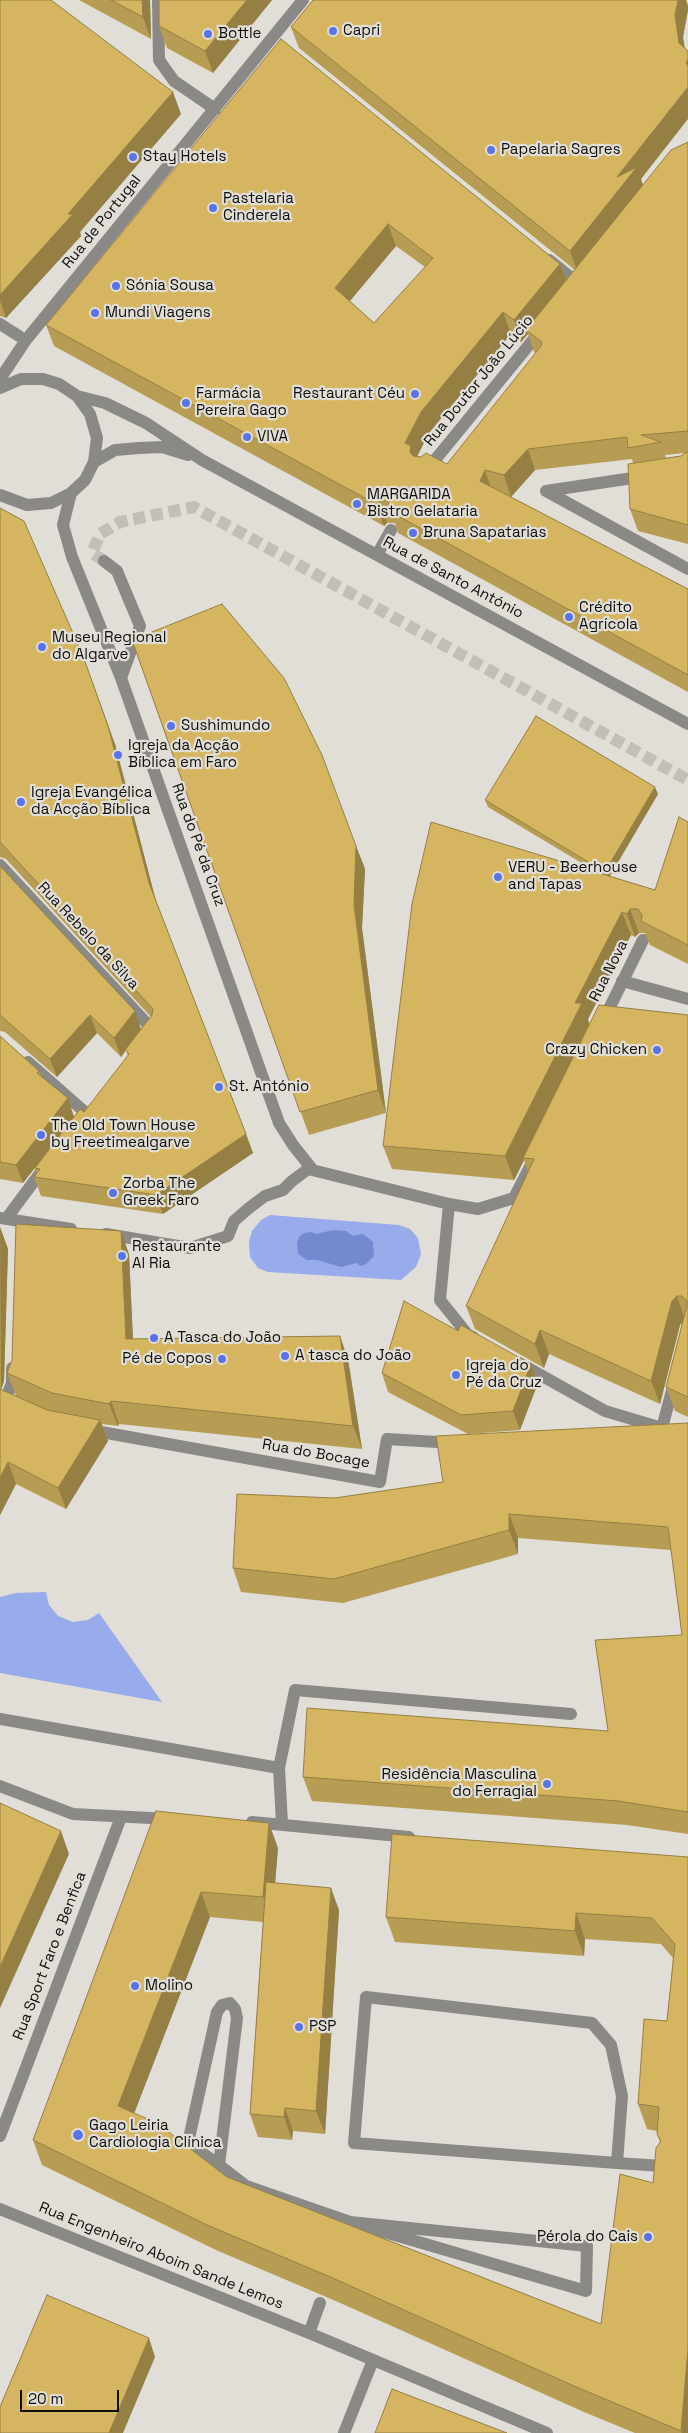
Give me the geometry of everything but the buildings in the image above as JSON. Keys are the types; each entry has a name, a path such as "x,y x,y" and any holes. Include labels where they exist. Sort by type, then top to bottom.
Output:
{"street":[{"path":"158,0 159,60 174,81 215,108"},
{"name":"Rua de Portugal","path":"0,379 19,342 215,108 276,40 303,0"},
{"path":"541,253 579,284"},
{"name":"Rua Doutor João Lúcio","path":"426,471 548,322"},
{"path":"0,324 19,342"},
{"path":"0,388 21,380 43,379 59,384 77,396 105,403 146,423 202,460"},
{"path":"0,495 27,504 51,503 71,493 85,480 94,462 97,438 90,414 77,396"},
{"path":"94,462 115,450 154,448 162,448 202,460"},
{"name":"Rua de Santo António","path":"202,460 688,724"},
{"path":"660,474 546,491 688,569"},
{"name":"Rua do Pé da Cruz","path":"71,493 63,525 72,557 121,678 279,1123 293,1146 312,1169 308,1169"},
{"path":"377,554 391,530"},
{"path":"104,561 117,571 140,626 121,678"},
{"name":"Rua Rebelo da Silva","path":"0,864 152,1029 140,1044"},
{"name":"Rua Nova","path":"596,1033 643,940"},
{"path":"622,981 688,999"},
{"path":"22,1056 86,1113"},
{"path":"8,1219 190,1248 228,1236 234,1221 249,1208 265,1196 283,1190 308,1169 449,1204 478,1209 514,1198 540,1146"},
{"path":"8,1219 52,1159"},
{"path":"449,1204 440,1300 468,1335 485,1344"},
{"path":"8,1219 16,1237"},
{"path":"6,1401 12,1384 13,1355"},
{"path":"511,1358 605,1411 662,1428"},
{"path":"662,1428 676,1373"},
{"name":"Rua do Bocage","path":"77,1427 380,1482 387,1438 441,1444 470,1442"},
{"path":"624,1431 662,1428 679,1429"},
{"path":"282,1824 279,1768 295,1690 572,1714"},
{"path":"0,1719 279,1768"},
{"path":"0,1786 73,1814 178,1819"},
{"name":"Rua Sport Faro e Benfica","path":"0,2136 121,1816"},
{"path":"236,1822 282,1824 420,1838"},
{"path":"617,2163 622,2096 611,2045 592,2023 366,1997 354,2142 617,2163 662,2166"},
{"path":"219,2165 237,2018 235,2009 230,2003 222,2005 217,2012 188,2143 246,2186 350,2222 586,2291 587,2246 350,2222"},
{"name":"Rua Engenheiro Aboim Sande Lemos","path":"0,2210 310,2333 373,2360"},
{"path":"347,2236 350,2222"},
{"path":"310,2333 320,2303"},
{"path":"344,2433 373,2360 547,2433"}],"shaded area":[{"path":"270,1215 399,1225 410,1229 418,1238 421,1254 416,1267 401,1280 268,1272 258,1268 250,1257 249,1241 252,1231 261,1220"},
{"path":"333,1230 346,1231 353,1236 362,1234 367,1237 373,1242 374,1256 361,1266 356,1263 341,1267 317,1260 307,1260 298,1254 297,1243 299,1237 304,1233 311,1232 316,1234"},
{"path":"46,1592 49,1605 58,1616 73,1622 88,1620 99,1613 162,1702 0,1673 0,1597 16,1593"}],"tunnel":[{"path":"104,561 92,553 100,534 120,522 194,507 688,780"}],"place":[{"name":"Capri","path":"333,31"},
{"name":"Bottle","path":"208,34"},
{"name":"Papelaria Sagres","path":"491,150"},
{"name":"Stay Hotels","path":"133,157"},
{"name":"Pastelaria Cinderela","path":"213,208"},
{"name":"Sónia Sousa","path":"116,286"},
{"name":"Mundi Viagens","path":"95,313"},
{"name":"Restaurant Céu","path":"415,394"},
{"name":"Farmácia Pereira Gago","path":"186,403"},
{"name":"VIVA","path":"247,437"},
{"name":"MARGARIDA Bistro Gelataria","path":"357,504"},
{"name":"Bruna Sapatarias","path":"413,533"},
{"name":"Crédito Agrícola","path":"569,617"},
{"name":"Museu Regional do Algarve","path":"42,647"},
{"name":"Sushimundo","path":"171,726"},
{"name":"Igreja da Acção Bíblica em Faro","path":"118,755"},
{"name":"Igreja Evangélica da Acção Bíblica","path":"21,802"},
{"name":"VERU - Beerhouse and Tapas","path":"498,877"},
{"name":"Crazy Chicken","path":"657,1050"},
{"name":"St. António","path":"219,1087"},
{"name":"The Old Town House by Freetimealgarve","path":"41,1135"},
{"name":"Zorba The Greek Faro","path":"113,1193"},
{"name":"Restaurante Al Ria","path":"122,1256"},
{"name":"A Tasca do João","path":"154,1338"},
{"name":"A tasca do João","path":"285,1356"},
{"name":"Pé de Copos","path":"222,1359"},
{"name":"Igreja do Pé da Cruz","path":"456,1375"},
{"name":"Residência Masculina do Ferragial","path":"547,1784"},
{"name":"Molino","path":"135,1986"},
{"name":"PSP","path":"299,2027"},
{"name":"Gago Leiria Cardiologia Clínica","path":"78,2135"},
{"name":"Pérola do Cais","path":"648,2237"}]}
